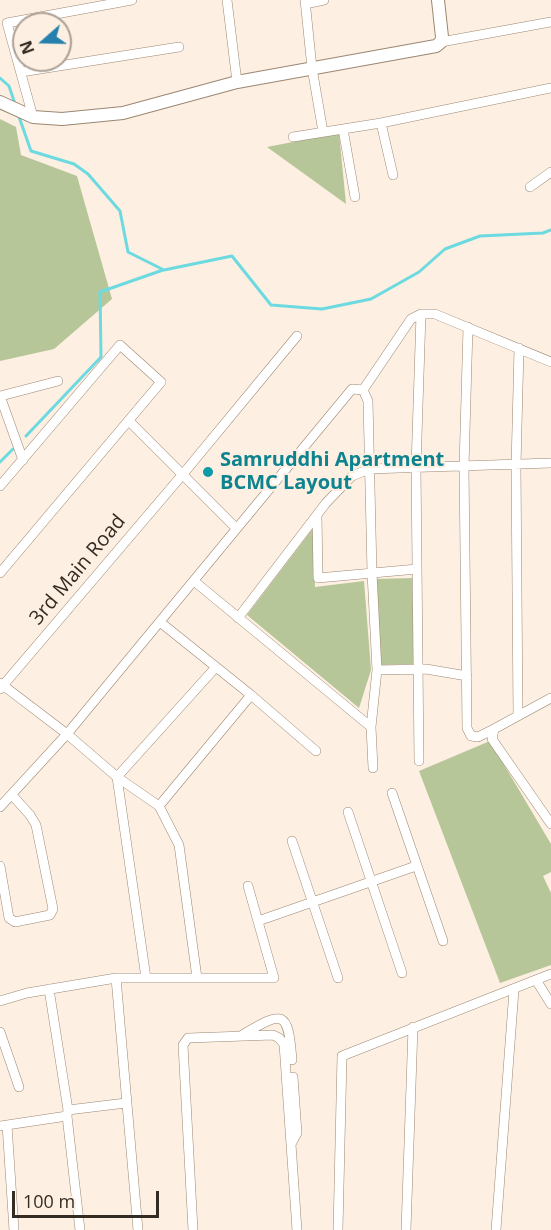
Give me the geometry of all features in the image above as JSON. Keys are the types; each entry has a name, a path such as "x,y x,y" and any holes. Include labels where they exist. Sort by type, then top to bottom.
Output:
{"street":[{"path":"67,12 132,0"},
{"path":"227,0 237,82"},
{"path":"323,132 312,68 305,2 324,0"},
{"path":"438,0 441,42"},
{"path":"12,22 7,23 12,40"},
{"path":"0,102 33,116 62,119 123,113 237,82 436,46 441,42 551,22"},
{"path":"72,64 179,47"},
{"path":"21,72 33,116"},
{"path":"293,136 381,123 551,88"},
{"path":"381,123 393,175"},
{"path":"343,129 356,197"},
{"path":"530,187 551,172"},
{"path":"419,760 416,467 421,314"},
{"path":"363,390 411,320 421,314 435,314 551,362"},
{"path":"468,327 464,467 467,728 471,736 478,737 551,698"},
{"name":"3rd Main Road","path":"1,686 183,474 297,336"},
{"path":"0,486 120,345 161,382 0,573"},
{"path":"518,716 516,465 519,348"},
{"path":"23,460 1,396 58,381"},
{"path":"0,807 67,734 352,389 363,390"},
{"path":"363,390 368,401 377,669 371,727 373,768"},
{"path":"129,421 236,528"},
{"path":"238,618 317,516 352,476 369,469 551,463"},
{"path":"317,516 318,578 417,569"},
{"path":"194,581 371,727"},
{"path":"160,622 316,751"},
{"path":"117,777 216,667"},
{"path":"377,669 417,669 467,676"},
{"path":"1,686 67,734 117,777 159,806 178,845 197,978"},
{"path":"159,806 251,695"},
{"path":"494,729 492,739 551,824"},
{"path":"117,777 146,978"},
{"path":"392,793 443,940"},
{"path":"0,866 9,918 15,922 50,915 53,909 36,825 12,795"},
{"path":"348,812 402,972"},
{"path":"292,841 338,978"},
{"path":"258,921 416,866"},
{"path":"0,1001 27,993 116,978 274,978 248,886"},
{"path":"338,1230 342,1056 551,975"},
{"path":"116,978 138,1230"},
{"path":"537,980 551,1004"},
{"path":"49,989 68,1113 80,1230"},
{"path":"496,1230 513,990"},
{"path":"240,1037 269,1019 278,1018 286,1023 289,1029 292,1060"},
{"path":"406,1230 413,1027"},
{"path":"0,1032 18,1087"},
{"path":"193,1230 183,1045 188,1038 273,1035 284,1044 297,1230"},
{"path":"291,1144 297,1133 293,1077"},
{"path":"14,1230 4,1126 126,1103"}],"green space":[{"path":"0,119 16,127 21,155 77,176 112,299 54,349 0,361"},
{"path":"339,133 346,204 267,147"},
{"path":"314,527 315,587 364,581 371,670 359,708 247,615"},
{"path":"412,578 415,664 380,665 377,579"},
{"path":"490,741 551,844 551,872 543,876 551,893 551,965 500,983 419,771"}],"waterway":[{"path":"0,78 9,86 15,104"},
{"path":"18,114 31,151 74,164 88,174 120,211 128,252 164,270 232,256 271,305 322,309 371,299 419,272 445,249 480,236 543,233 551,230"},
{"path":"26,436 101,357 100,292 163,270"},
{"path":"0,462 13,449"}],"place":[{"name":"Samruddhi Apartment BCMC Layout","path":"208,472"}]}
